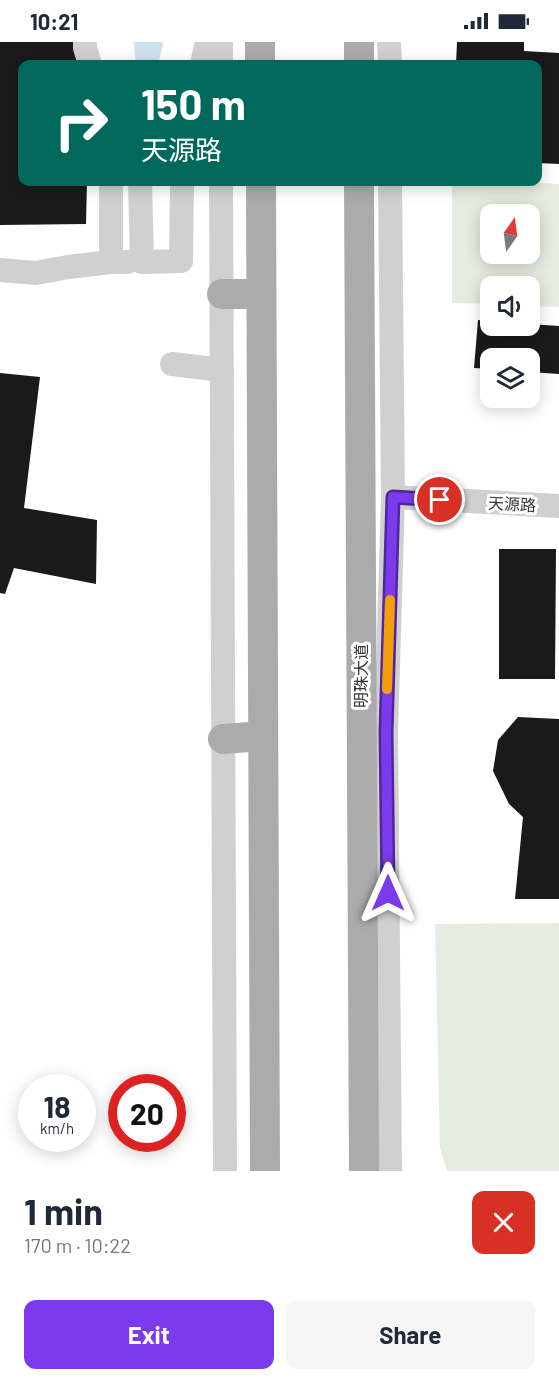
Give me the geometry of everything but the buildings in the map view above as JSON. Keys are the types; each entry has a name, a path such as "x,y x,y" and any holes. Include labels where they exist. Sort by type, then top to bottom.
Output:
{"main road":[{"path":"260,42 260,60"},
{"path":"358,42 359,60"},
{"path":"261,186 265,1171"},
{"name":"明珠大道","path":"359,186 374,733 364,1171"},
{"path":"222,294 261,294"},
{"path":"224,739 263,736"}],"street":[{"path":"85,42 89,60"},
{"path":"203,60 207,42"},
{"path":"221,42 221,60"},
{"path":"389,42 390,60"},
{"path":"111,186 111,262"},
{"path":"140,186 142,262"},
{"path":"0,270 36,273 111,262 181,261 182,186"},
{"path":"222,186 225,1171"},
{"path":"390,186 393,497 374,733 390,1171"},
{"path":"172,364 222,370"},
{"name":"天源路","path":"393,497 559,506"}],"shaded area":[{"path":"559,184 559,307 540,306 540,276 480,276 480,304 452,303 452,186"},
{"path":"559,923 559,1171 447,1171 440,1148 435,924"}],"water":[{"path":"134,42 163,42 159,60 135,59"}],"slow traffic":[{"path":"387,689 390,600"}],"route":[{"path":"388,893 386,732 393,497 440,500"}]}
